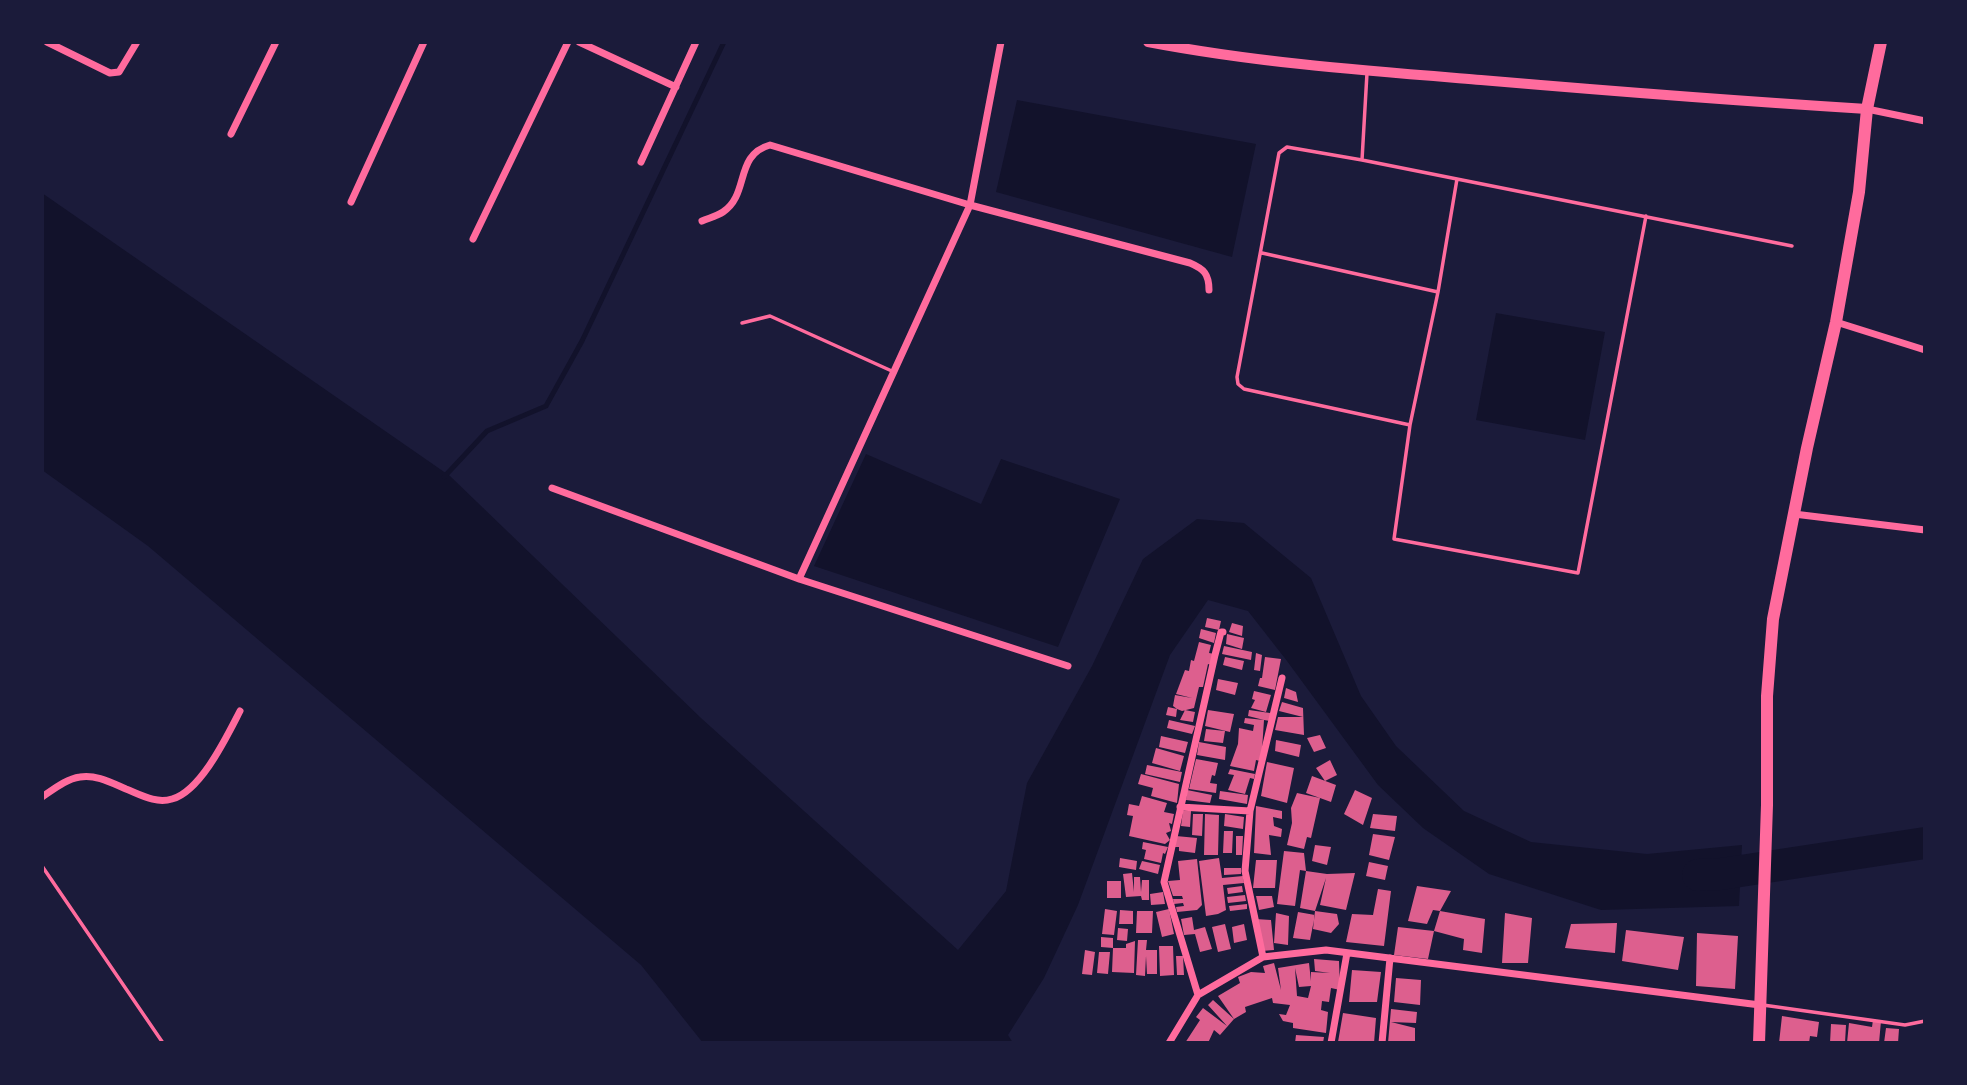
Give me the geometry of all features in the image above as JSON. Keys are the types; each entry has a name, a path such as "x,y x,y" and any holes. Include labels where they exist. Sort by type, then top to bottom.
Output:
{"main road":[{"path":"1148,42 1217,55 1367,71 1704,99 1867,109"},
{"path":"1759,1043 1767,805 1767,696 1773,619 1836,322 1859,192 1867,109 1881,42"}],"street":[{"path":"47,42 110,73 119,72 137,42"},
{"path":"230,134 276,42"},
{"path":"351,202 424,42"},
{"path":"473,239 568,42"},
{"path":"579,42 676,87"},
{"path":"641,162 696,42"},
{"path":"799,579 970,205 1001,42"},
{"path":"1217,55 1221,42"},
{"path":"1867,109 1925,121"},
{"path":"702,221 724,212 736,197 749,157 760,148 770,145 970,205 1190,263 1202,268 1209,278 1209,290"},
{"path":"1836,322 1925,350"},
{"path":"552,488 799,579 1068,666"},
{"path":"1794,514 1925,530"},
{"path":"1198,995 1164,882 1218,643 1223,632"},
{"path":"1262,957 1245,871 1250,811 1282,678"},
{"path":"42,797 64,782 81,776 93,777 151,799 170,800 180,796 216,757 240,711"},
{"path":"1180,807 1250,811"},
{"path":"1169,1043 1198,995 1262,957 1325,950 1761,1005"},
{"path":"1331,1043 1347,953"},
{"path":"1382,1043 1390,958"}],"lane":[{"path":"1362,160 1367,71"},
{"path":"1410,425 1244,389 1238,384 1237,377 1279,153 1287,146 1792,246"},
{"path":"1457,179 1438,292 1410,425 1394,539 1578,573 1646,216"},
{"path":"1262,253 1438,292"},
{"path":"742,323 771,316 894,372"},
{"path":"1761,1005 1905,1025 1925,1021"}],"path":[{"path":"42,866 163,1043"}],"shaded area":[{"path":"1017,100 1256,144 1232,257 996,192"},
{"path":"42,193 450,476 701,718 958,950 1006,891 1027,783 1092,666 1143,559 1197,519 1244,523 1311,578 1361,696 1396,746 1464,811 1531,842 1647,854 1742,845 1739,906 1601,910 1489,874 1423,828 1378,785 1248,611 1208,600 1170,655 1078,905 1044,978 1008,1035 1013,1043 703,1043 641,965 148,546 42,470"},
{"path":"1496,313 1605,332 1585,440 1476,420"},
{"path":"866,454 981,504 1001,459 1120,499 1058,647 814,566"}],"building":[{"path":"1207,618 1221,621 1219,630 1205,627"},
{"path":"1232,623 1243,626 1242,636 1229,632"},
{"path":"1201,629 1216,633 1214,643 1199,638"},
{"path":"1227,634 1244,638 1242,649 1226,644"},
{"path":"1199,642 1211,645 1209,653 1214,654 1211,665 1208,664 1203,687 1199,687 1194,708 1182,711 1173,706 1175,695 1192,698 1176,694 1185,670 1189,671 1191,660 1194,661"},
{"path":"1224,646 1252,652 1251,660 1222,654"},
{"path":"1256,653 1262,655 1260,671 1254,670"},
{"path":"1225,657 1244,661 1242,670 1223,665"},
{"path":"1265,657 1281,659 1275,690 1258,686"},
{"path":"1218,679 1238,683 1235,695 1216,690"},
{"path":"1286,688 1296,692 1298,702 1284,698"},
{"path":"1254,691 1271,695 1266,712 1251,708 1255,700 1252,699"},
{"path":"1282,702 1303,708 1304,735 1275,730 1278,717 1303,717 1279,711"},
{"path":"1168,707 1177,709 1176,717 1166,715"},
{"path":"1185,710 1195,712 1193,722 1180,720"},
{"path":"1208,710 1234,714 1230,732 1205,726"},
{"path":"1249,710 1270,713 1270,721 1248,716"},
{"path":"1245,718 1264,720 1260,761 1256,760 1254,771 1230,766 1238,744 1239,728 1253,731 1254,725 1244,723"},
{"path":"1169,720 1195,726 1192,734 1167,728"},
{"path":"1206,729 1225,731 1223,743 1204,741"},
{"path":"1320,735 1326,748 1314,752 1307,738"},
{"path":"1161,736 1188,742 1185,753 1159,747"},
{"path":"1276,740 1301,745 1299,757 1275,751"},
{"path":"1199,742 1226,747 1225,760 1197,755"},
{"path":"1156,748 1184,756 1180,771 1152,763"},
{"path":"1196,759 1218,763 1210,783 1217,784 1216,793 1189,789"},
{"path":"1330,760 1337,775 1325,781 1316,768"},
{"path":"1267,762 1294,768 1287,803 1261,796"},
{"path":"1147,765 1182,772 1180,782 1145,774"},
{"path":"1230,769 1255,774 1254,779 1250,778 1245,794 1228,790 1234,775 1228,774"},
{"path":"1141,774 1179,784 1177,803 1151,796 1153,788 1138,784"},
{"path":"1312,776 1336,785 1331,802 1306,793"},
{"path":"1187,790 1212,795 1210,803 1186,800"},
{"path":"1355,790 1372,798 1363,825 1344,814"},
{"path":"1220,791 1248,795 1247,804 1219,799"},
{"path":"1297,793 1320,798 1311,838 1307,837 1304,849 1287,845 1292,823 1291,808"},
{"path":"1142,796 1167,803 1164,812 1174,814 1172,824 1169,823 1171,831 1166,833 1170,840 1165,844 1129,836 1133,816 1127,815 1129,804 1139,806"},
{"path":"1256,806 1282,811 1282,819 1273,817 1274,826 1282,829 1281,837 1269,835 1271,855 1254,853"},
{"path":"1183,811 1191,811 1190,827 1181,826"},
{"path":"1193,814 1203,814 1202,836 1192,835"},
{"path":"1205,814 1219,815 1218,855 1204,855"},
{"path":"1225,814 1244,817 1243,829 1224,826"},
{"path":"1373,814 1397,816 1395,831 1370,828"},
{"path":"1224,831 1233,831 1232,853 1223,853"},
{"path":"1373,834 1395,837 1389,860 1369,855"},
{"path":"1176,836 1197,838 1195,853 1179,851 1179,847 1175,847"},
{"path":"1236,836 1243,836 1242,855 1236,855"},
{"path":"1143,842 1168,847 1165,854 1163,853 1161,863 1144,859 1146,850 1142,849"},
{"path":"1315,845 1331,847 1327,865 1312,861"},
{"path":"1284,851 1304,853 1306,871 1300,870 1295,906 1277,904"},
{"path":"1120,858 1137,861 1136,870 1119,867"},
{"path":"1219,858 1222,878 1243,876 1244,883 1223,885 1226,910 1206,916 1199,861"},
{"path":"1197,859 1202,905 1197,910 1177,912 1176,907 1184,906 1183,903 1174,904 1173,899 1183,899 1182,896 1173,896 1168,881 1180,880 1178,861"},
{"path":"1256,860 1277,860 1275,888 1253,888"},
{"path":"1142,861 1160,865 1158,874 1139,869"},
{"path":"1369,862 1388,866 1385,880 1366,876"},
{"path":"1224,868 1241,868 1241,874 1224,875"},
{"path":"1306,871 1327,874 1355,873 1346,910 1320,905 1326,878 1315,911 1300,908"},
{"path":"1132,873 1134,892 1134,877 1140,877 1141,892 1142,880 1149,880 1149,900 1142,900 1141,896 1126,897 1123,874"},
{"path":"1107,881 1121,881 1121,898 1107,898"},
{"path":"1242,886 1243,892 1228,894 1227,888"},
{"path":"1417,886 1451,891 1440,911 1433,910 1427,924 1408,921"},
{"path":"1378,889 1391,891 1384,946 1346,942 1352,914 1373,915"},
{"path":"1163,892 1165,904 1151,905 1150,894"},
{"path":"1245,895 1246,901 1228,903 1227,897"},
{"path":"1256,896 1272,896 1274,907 1259,910"},
{"path":"1247,904 1247,909 1230,911 1229,906"},
{"path":"1105,909 1117,911 1114,935 1102,934"},
{"path":"1169,909 1174,934 1162,937 1156,912"},
{"path":"1120,910 1133,911 1133,924 1119,924"},
{"path":"1137,911 1153,911 1152,933 1136,933"},
{"path":"1315,911 1337,914 1339,924 1331,933 1313,929"},
{"path":"1440,911 1485,919 1482,953 1463,950 1464,939 1434,931"},
{"path":"1298,912 1315,915 1310,940 1293,938"},
{"path":"1276,913 1289,916 1288,945 1274,943"},
{"path":"1505,913 1532,918 1528,963 1502,963"},
{"path":"1192,917 1194,930 1205,927 1212,949 1200,952 1195,934 1184,935 1181,919"},
{"path":"1255,919 1271,920 1274,950 1261,951"},
{"path":"1617,923 1615,953 1565,948 1571,924"},
{"path":"1225,924 1231,949 1218,952 1212,927"},
{"path":"1244,924 1247,940 1234,943 1232,927"},
{"path":"1398,927 1434,931 1428,959 1394,955"},
{"path":"1118,928 1128,929 1127,941 1117,940"},
{"path":"1626,930 1684,937 1678,970 1622,961"},
{"path":"1697,933 1738,936 1735,989 1696,986"},
{"path":"1101,937 1113,938 1113,948 1101,947"},
{"path":"1138,940 1147,940 1146,950 1157,950 1157,974 1147,974 1146,956 1145,976 1136,975"},
{"path":"1135,941 1134,973 1112,972 1113,948 1126,948 1126,944"},
{"path":"1159,946 1173,946 1174,975 1160,976"},
{"path":"1085,950 1095,952 1092,975 1082,974"},
{"path":"1099,952 1110,952 1108,974 1097,973"},
{"path":"1176,956 1183,956 1184,975 1177,975"},
{"path":"1314,959 1339,961 1340,990 1331,988 1329,1002 1322,1001 1321,1010 1328,1012 1326,1033 1293,1028 1293,1023 1283,1021 1279,1014 1286,1015 1290,1005 1273,1003 1272,998 1245,1007 1246,1012 1234,1019 1218,996 1240,983 1238,977 1251,972 1265,973 1263,966 1274,963 1281,990 1278,968 1309,963 1311,981 1311,972 1330,973 1315,971","holes":["1295,968 1299,987 1311,986 1308,998 1297,996"]},
{"path":"1352,970 1381,972 1377,1002 1349,1002"},
{"path":"1396,978 1421,980 1420,1005 1394,1002"},
{"path":"1213,1000 1234,1019 1220,1035 1214,1030 1208,1043 1185,1043 1200,1020 1196,1017 1203,1008 1227,1026 1208,1005"},
{"path":"1391,1009 1417,1012 1416,1023 1391,1022 1415,1028 1415,1043 1388,1043"},
{"path":"1343,1013 1376,1018 1374,1043 1338,1042"},
{"path":"1782,1016 1819,1022 1817,1037 1810,1036 1809,1043 1779,1043"},
{"path":"1873,1020 1881,1021 1879,1043 1847,1043 1849,1023 1872,1027"},
{"path":"1831,1024 1846,1025 1845,1043 1830,1043"},
{"path":"1886,1028 1899,1029 1898,1043 1884,1043"},
{"path":"1296,1035 1324,1037 1323,1043 1295,1043"}],"waterway":[{"path":"444,477 487,431 546,406 582,341 724,42"},
{"path":"1698,875 1721,874 1925,843"}]}
